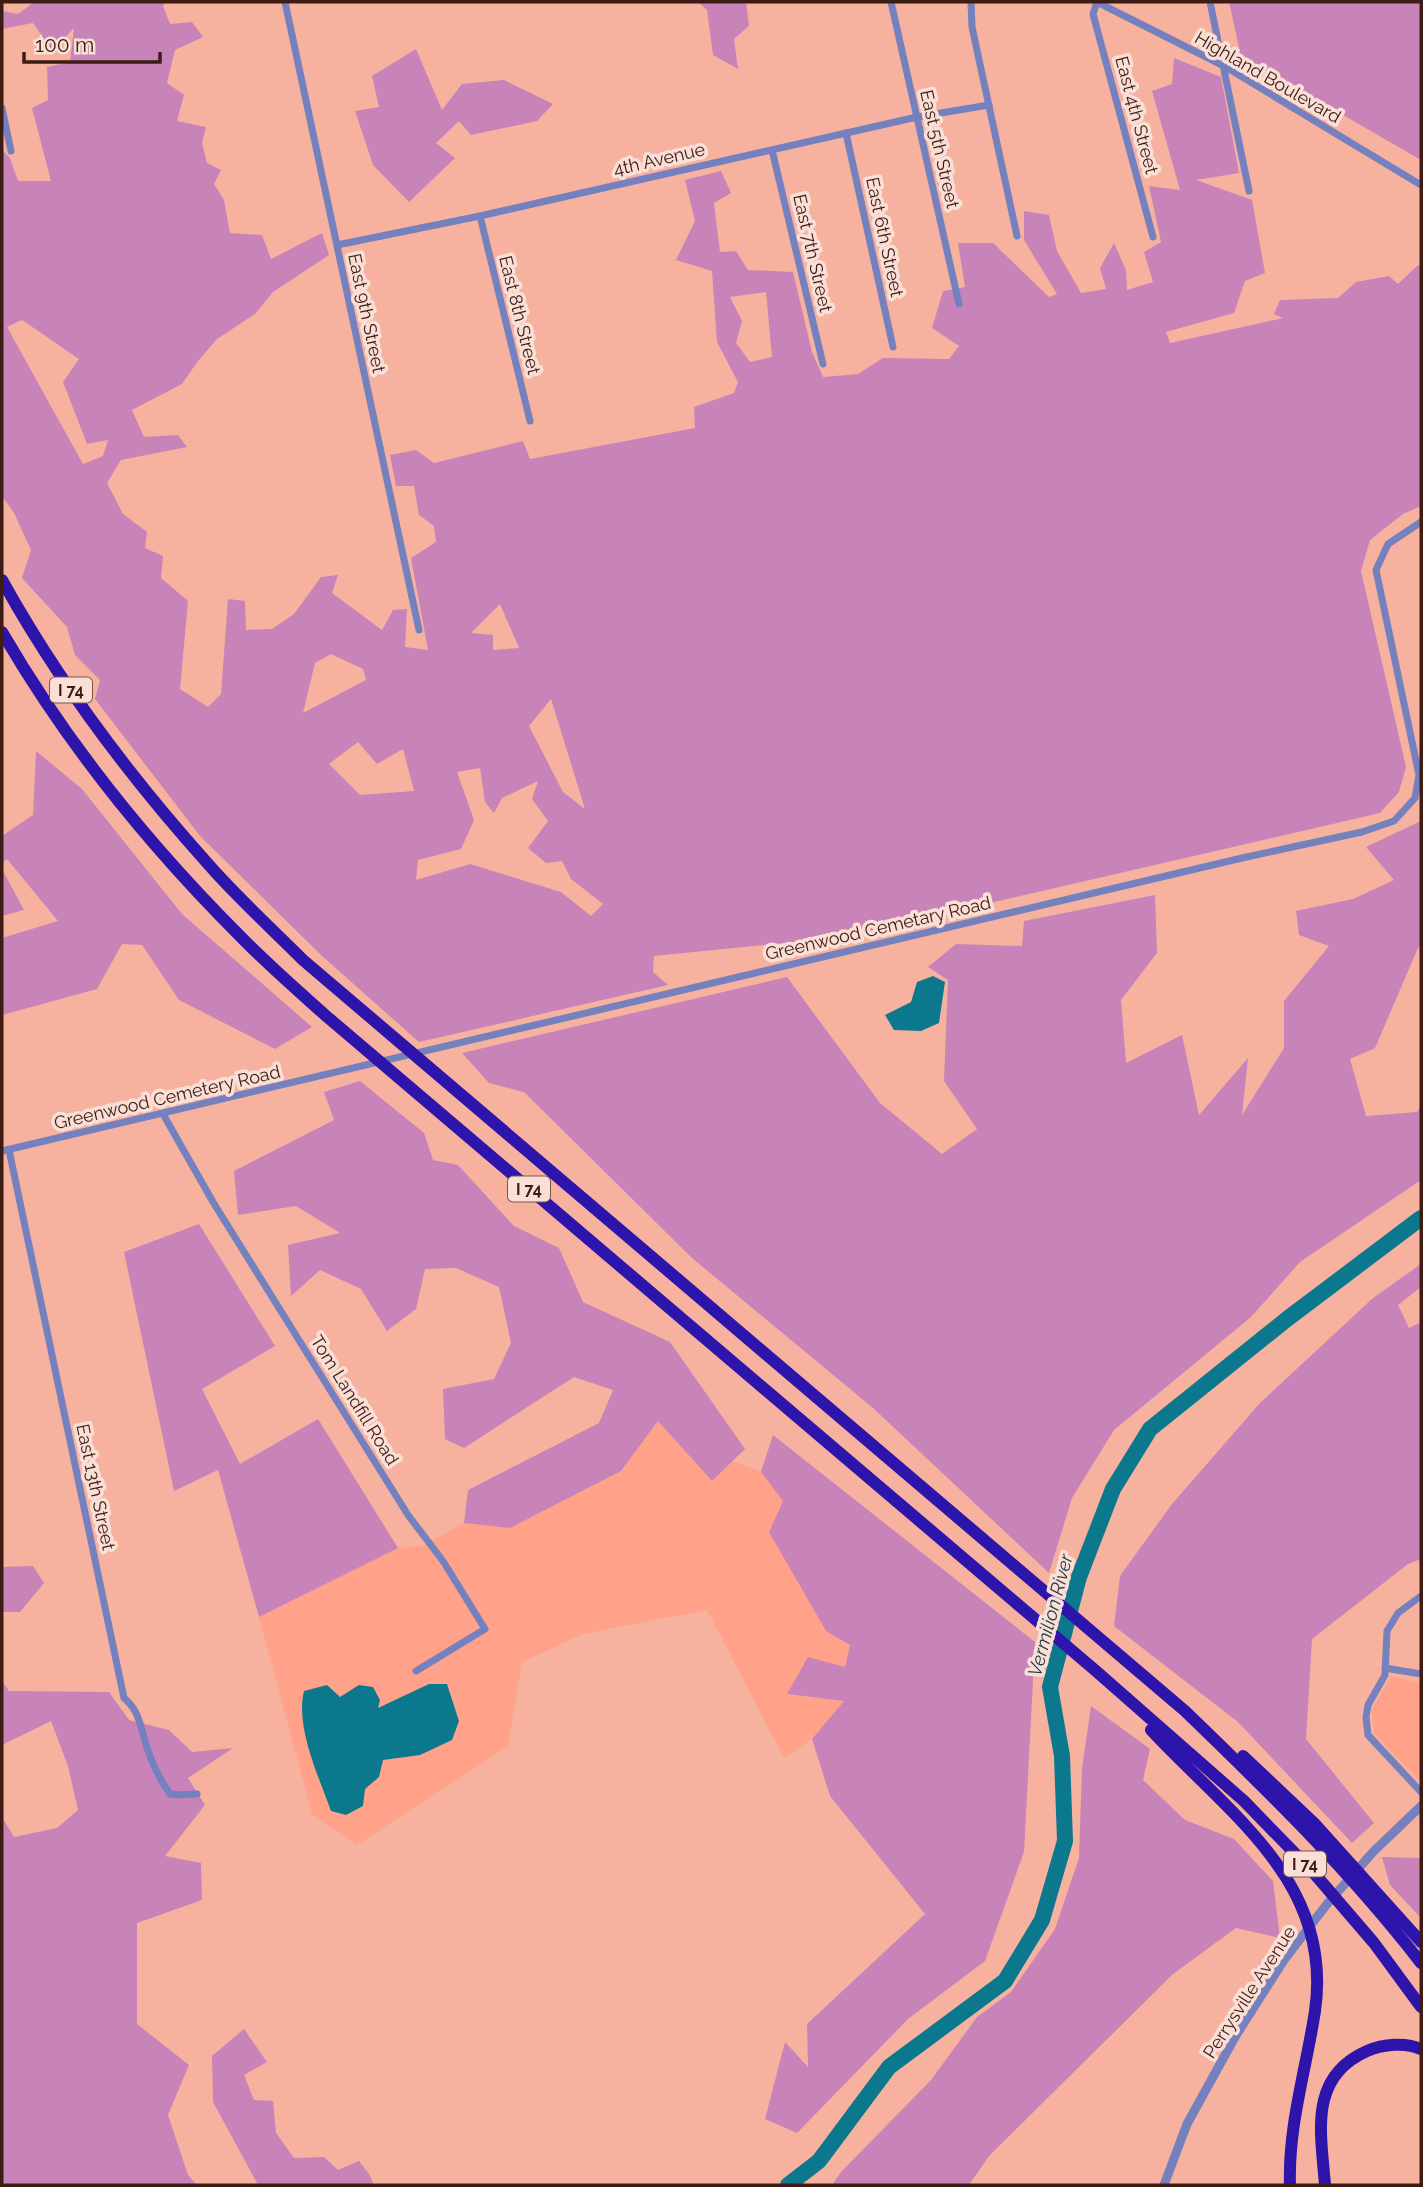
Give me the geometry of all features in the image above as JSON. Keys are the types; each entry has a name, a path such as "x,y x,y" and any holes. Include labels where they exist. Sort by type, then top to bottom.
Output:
{"highway":[{"name":"I 74","path":"2,580 23,618 106,740 210,867 303,960 1185,1711 1306,1828 1381,1911 1421,1963"},
{"name":"I 74","path":"2,632 88,761 159,849 239,935 325,1015 1096,1671 1169,1743 1244,1801 1313,1872 1374,1943 1421,2007"},
{"path":"1185,1711 1214,1730 1279,1788 1421,1942"},
{"path":"1169,1743 1282,1870 1301,1904 1313,1935 1318,1974 1315,2011 1293,2122 1290,2185"},
{"path":"1325,2185 1320,2122 1322,2102 1335,2076 1357,2056 1374,2048 1395,2045 1421,2049"}],"street":[{"name":"East 9th Street","path":"285,2 419,630"},
{"name":"East 5th Street","path":"891,2 959,304"},
{"path":"971,2 972,27 1017,236"},
{"name":"Highland Boulevard","path":"1097,2 1224,66 1421,185"},
{"name":"East 4th Street","path":"1097,2 1093,14 1153,237"},
{"path":"1210,2 1249,191"},
{"name":"4th Avenue","path":"337,245 480,216 846,132 989,105"},
{"path":"2,108 11,151"},
{"name":"East 6th Street","path":"846,132 893,348"},
{"name":"East 7th Street","path":"772,150 823,364"},
{"name":"East 8th Street","path":"480,216 530,421"},
{"name":"Greenwood Cemetary Road","path":"340,1073 1362,832 1394,821 1415,798 1419,775 1376,569 1388,544 1421,522"},
{"name":"Greenwood Cemetery Road","path":"5,1151 340,1073"},
{"name":"Tom Landfill Road","path":"163,1114 213,1202 408,1515 443,1560 485,1629 416,1671"},
{"name":"East 13th Street","path":"5,1151 124,1698 132,1704 141,1719 144,1738 159,1779 170,1794 197,1794"},
{"path":"1421,1596 1398,1613 1391,1622 1387,1631 1385,1675 1368,1705 1366,1717 1368,1735 1421,1792"},
{"path":"1385,1668 1421,1674"},
{"name":"Perrysville Avenue","path":"1164,2185 1187,2124 1235,2037 1284,1960 1328,1903 1373,1852 1421,1806"}],"shaded area":[{"path":"34,2 166,2 163,6 170,24 192,22 203,37 175,50 167,83 184,95 177,121 206,127 202,143 207,163 221,170 214,184 224,200 230,233 262,235 271,259 322,233 329,255 273,292 255,314 217,339 182,384 132,410 144,437 178,435 187,447 121,460 107,483 123,514 147,532 145,548 163,556 161,578 188,601 180,689 208,707 221,694 228,599 245,601 246,630 272,629 294,614 321,577 338,575 332,593 382,630 393,610 407,609 405,647 428,650 411,558 436,542 434,526 419,515 414,486 396,486 390,455 416,450 434,463 523,441 530,459 695,428 694,407 734,393 738,382 717,342 712,271 676,260 695,221 685,180 721,171 731,193 714,203 720,252 736,251 748,270 793,272 812,352 823,377 858,374 883,358 949,359 959,346 932,328 943,291 965,287 958,243 993,243 1049,297 1057,294 1024,240 1024,211 1049,215 1057,251 1081,293 1106,289 1100,268 1114,243 1126,270 1127,290 1153,282 1144,252 1161,242 1149,186 1180,190 1152,91 1172,84 1174,58 1221,77 1239,173 1196,180 1252,200 1265,273 1245,281 1234,313 1166,332 1170,343 1283,318 1274,314 1280,300 1338,298 1356,282 1389,276 1398,284 1421,265 1421,506 1403,514 1370,540 1361,571 1406,767 1399,792 1380,813 843,937 654,956 653,972 668,985 419,1042 322,956 200,836 95,699 100,680 75,655 67,627 22,578 31,550 14,513 2,496 2,150 10,158 18,181 51,181 32,108 48,100 47,67 70,62 74,28 52,51 33,23 2,29 2,11 18,14","holes":["766,292 772,357 750,362 736,343 742,321 730,297","22,320 79,359 63,382 87,444 108,440 103,456 83,464 7,327","500,604 519,648 493,650 493,635 471,633","331,654 363,669 366,680 303,713 315,663","551,699 585,809 563,792 529,726","358,742 377,764 403,749 414,791 360,795 329,764","480,768 485,802 494,813 502,798 538,781 532,799 548,821 528,848 546,863 562,861 571,879 603,904 591,916 561,892 470,864 416,880 418,860 461,849 474,820 457,772"]},
{"path":"698,2 746,2 749,26 734,39 738,69 713,55 707,10"},
{"path":"1229,2 1421,2 1421,160 1241,56"},
{"path":"416,49 442,110 462,84 504,80 553,104 537,121 471,135 459,121 436,143 455,158 409,202 373,165 355,111 379,107 372,76"},
{"path":"36,751 82,789 182,914 312,1027 275,1049 179,1000 142,945 122,944 97,989 2,1015 2,938 58,921 7,859 2,863 2,836 33,815"},
{"path":"1421,821 1421,946 1375,1048 1350,1059 1366,1116 1417,1112 1421,1106 1421,1180 1300,1262 1251,1317 1114,1430 1072,1498 1049,1573 873,1408 692,1258 524,1092 489,1083 462,1053 787,977 880,1103 942,1154 977,1129 944,1081 948,980 928,967 956,944 1022,946 1024,921 1155,895 1157,953 1121,1000 1126,1063 1182,1035 1199,1115 1248,1058 1242,1115 1284,1048 1284,1001 1329,946 1299,935 1296,911 1353,899 1394,880 1366,847"},
{"path":"2,869 24,910 2,916"},
{"path":"360,1081 424,1133 433,1160 458,1165 514,1226 559,1248 583,1302 670,1342 745,1449 712,1481 658,1421 621,1471 510,1528 464,1523 468,1490 599,1423 613,1390 574,1377 464,1448 445,1439 443,1389 494,1379 511,1343 499,1287 456,1268 425,1269 416,1309 387,1331 361,1289 320,1270 291,1296 288,1245 340,1233 296,1206 238,1215 234,1171 334,1120 324,1092"},
{"path":"199,1224 275,1346 202,1389 240,1464 318,1419 398,1548 259,1617 218,1470 174,1491 124,1252"},
{"path":"1421,1264 1421,1287 1398,1305 1409,1328 1421,1322 1421,1559 1408,1564 1312,1639 1306,1739 1374,1823 1352,1843 1238,1722 1114,1626 1120,1576 1172,1504 1260,1403 1373,1298"},
{"path":"658,1421 711,1480 733,1461 761,1472 783,1501 850,1645 845,1667 808,1658 788,1694 844,1701 812,1739 784,1758 707,1610 583,1634 522,1662 508,1746 357,1845 312,1814 259,1617 398,1548 422,1546 464,1523 510,1528 621,1471"},
{"path":"773,1435 1035,1642 1024,1852 985,1961 908,2019 797,2133 765,2119 785,2042 808,2067 807,2024 925,1914 830,1796 812,1739 844,1701 787,1694 808,1657 845,1667 850,1645 826,1631 769,1532 783,1501 761,1472"},
{"path":"33,1566 44,1583 20,1612 2,1612 2,1567"},
{"path":"1391,1676 1421,1683 1421,1782 1375,1735 1371,1711"},
{"path":"2,1681 9,1691 109,1692 129,1720 169,1730 192,1752 233,1748 188,1778 205,1805 165,1856 201,1863 202,1900 137,1923 137,2024 189,2065 168,2115 188,2175 197,2185 2,2185 2,1817 14,1837 57,1828 78,1810 68,1766 51,1721 2,1745"},
{"path":"1091,1706 1150,1749 1143,1780 1185,1820 1234,1839 1273,1881 1280,1938 1236,1928 1173,1974 989,2156 969,2185 832,2185 841,2172 931,2080 977,2017 1011,1992 1055,1929 1079,1858 1082,1768"},
{"path":"1382,1857 1421,1858 1421,1918 1390,1885"},
{"path":"244,2029 267,2062 244,2075 254,2100 273,2101 276,2133 294,2158 324,2157 338,2170 359,2161 374,2185 258,2185 213,2102 212,2056"}],"water":[{"path":"933,976 945,982 939,1023 921,1031 894,1030 885,1015 911,1002 917,982"},
{"path":"429,1684 447,1684 459,1721 452,1740 420,1755 383,1760 379,1777 365,1789 363,1806 346,1815 331,1811 305,1736 302,1705 304,1691 327,1685 340,1697 359,1685 373,1687 380,1700 378,1708"}],"waterway":[{"name":"Vermilion River","path":"788,2185 819,2161 889,2067 1005,1981 1042,1920 1065,1841 1062,1756 1050,1687 1079,1577 1113,1489 1150,1429 1287,1319 1421,1218"}]}
